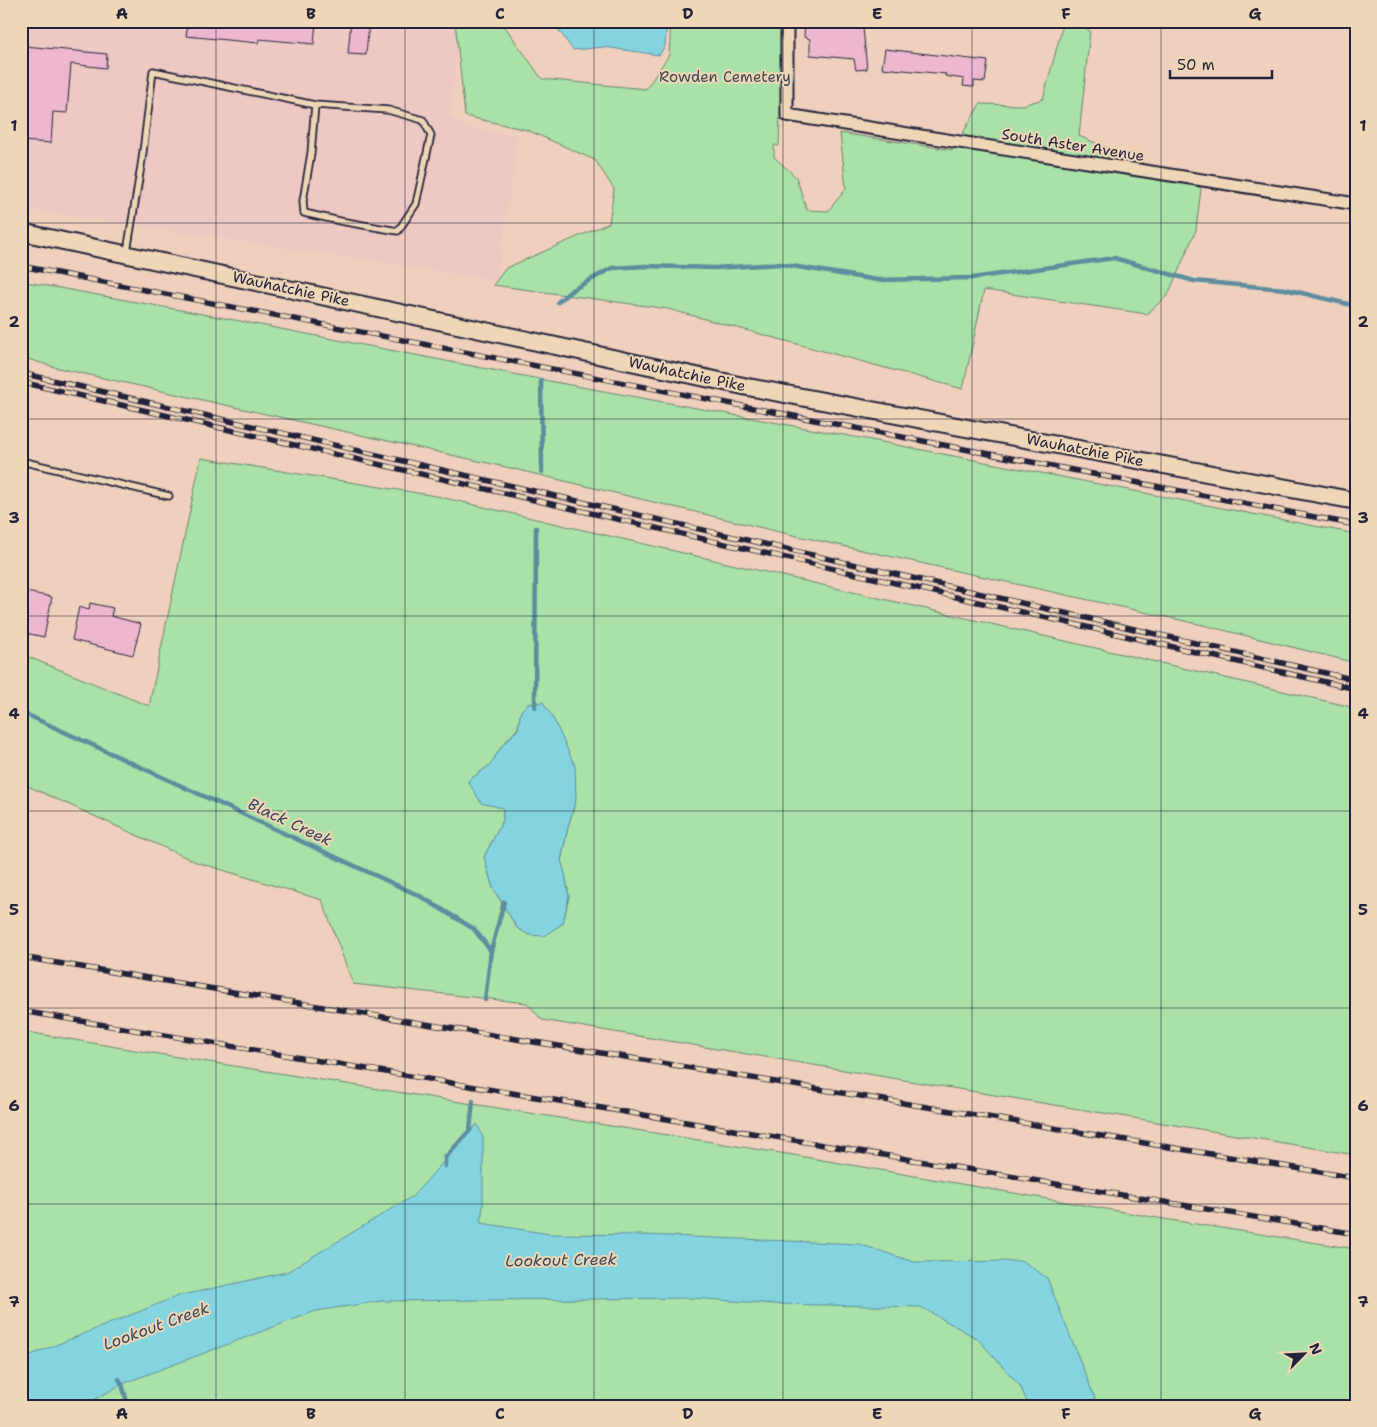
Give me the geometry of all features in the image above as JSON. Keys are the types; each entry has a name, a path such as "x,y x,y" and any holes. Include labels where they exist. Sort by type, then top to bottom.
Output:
{"street":[{"name":"South Aster Avenue","path":"787,21 787,115 1356,204"},
{"name":"Wauhatchie Pike","path":"21,232 748,388 1356,501"}],"lane":[{"path":"126,254 142,160 153,71 315,105 388,110 423,120 431,134 416,204 398,231 340,222 304,213 302,201 311,153 315,105"},
{"path":"21,461 169,496"}],"shaded area":[{"path":"21,21 461,21 450,115 467,128 518,136 497,280 21,208"}],"green space":[{"name":"Rowden Cemetery","path":"455,21 501,21 542,79 646,89 669,55 671,21 783,21 779,146 774,145 774,157 796,177 807,210 828,211 846,189 840,133 953,150 980,104 1023,105 1043,99 1064,21 1074,21 1090,31 1079,136 1201,188 1196,230 1168,295 1147,314 984,290 963,389 668,309 493,285 506,268 609,223 614,189 595,160 527,130 465,116"},
{"path":"21,281 871,440 1356,534 1356,663 1203,625 788,534 510,468 58,368 21,357"},
{"path":"201,458 436,496 1356,708 1356,1155 542,1020 527,1003 353,984 322,900 196,862 21,783 21,654 149,706","holes":["521,711 576,799 561,861 569,896 563,923 544,936 517,928 493,888 484,857 503,820 503,808 468,781 490,765 502,746 518,728"]},
{"path":"21,1031 793,1155 1164,1219 1356,1249 1356,1406 21,1406"}],"water":[{"path":"552,21 667,21 665,46 659,55 604,47 573,50"},
{"path":"543,702 554,720 575,766 576,799 561,860 569,896 563,923 544,936 529,935 517,928 493,888 484,857 503,820 503,808 481,803 468,781 490,765 502,746 518,729 521,711 527,704"},
{"name":"Lookout Creek","path":"477,1124 483,1138 483,1203 481,1223 549,1234 644,1235 859,1244 914,1262 1023,1261 1047,1278 1098,1406 1029,1406 1020,1386 978,1339 921,1307 775,1304 692,1298 381,1301 316,1311 122,1384 83,1406 21,1406 21,1359 178,1296 287,1272 413,1196"}],"building":[{"path":"188,21 316,21 314,44 259,39 258,43 186,36"},
{"path":"351,21 369,21 366,55 348,54"},
{"path":"805,21 855,21 855,28 863,28 867,69 856,70 854,59 810,55 810,39 804,37"},
{"path":"25,46 107,54 106,68 71,64 67,113 53,112 51,143 21,141 21,87"},
{"path":"885,49 988,61 985,82 974,81 974,87 963,86 964,79 945,76 946,74 882,68"},
{"path":"21,591 52,597 44,637 21,632"},
{"path":"90,603 113,608 111,616 141,624 133,655 72,640 79,607 89,610"}],"waterway":[{"path":"558,302 572,290 612,268 645,266 715,268 780,264 877,280 972,278 1114,258 1194,281 1285,289 1356,306"},
{"path":"541,380 542,472"},
{"path":"535,707 536,528"},
{"name":"Black Creek","path":"21,712 420,896 474,929 491,951"},
{"name":"Black Creek","path":"485,1000 491,951 504,902"},
{"name":"Black Creek","path":"445,1166 445,1158 470,1130 473,1101"},
{"path":"119,1379 128,1406"}],"railway":[{"path":"21,266 1356,525"},
{"path":"21,373 1356,680"},
{"path":"21,382 1356,689"},
{"path":"21,957 1356,1178"},
{"path":"21,1011 1356,1234"}]}
